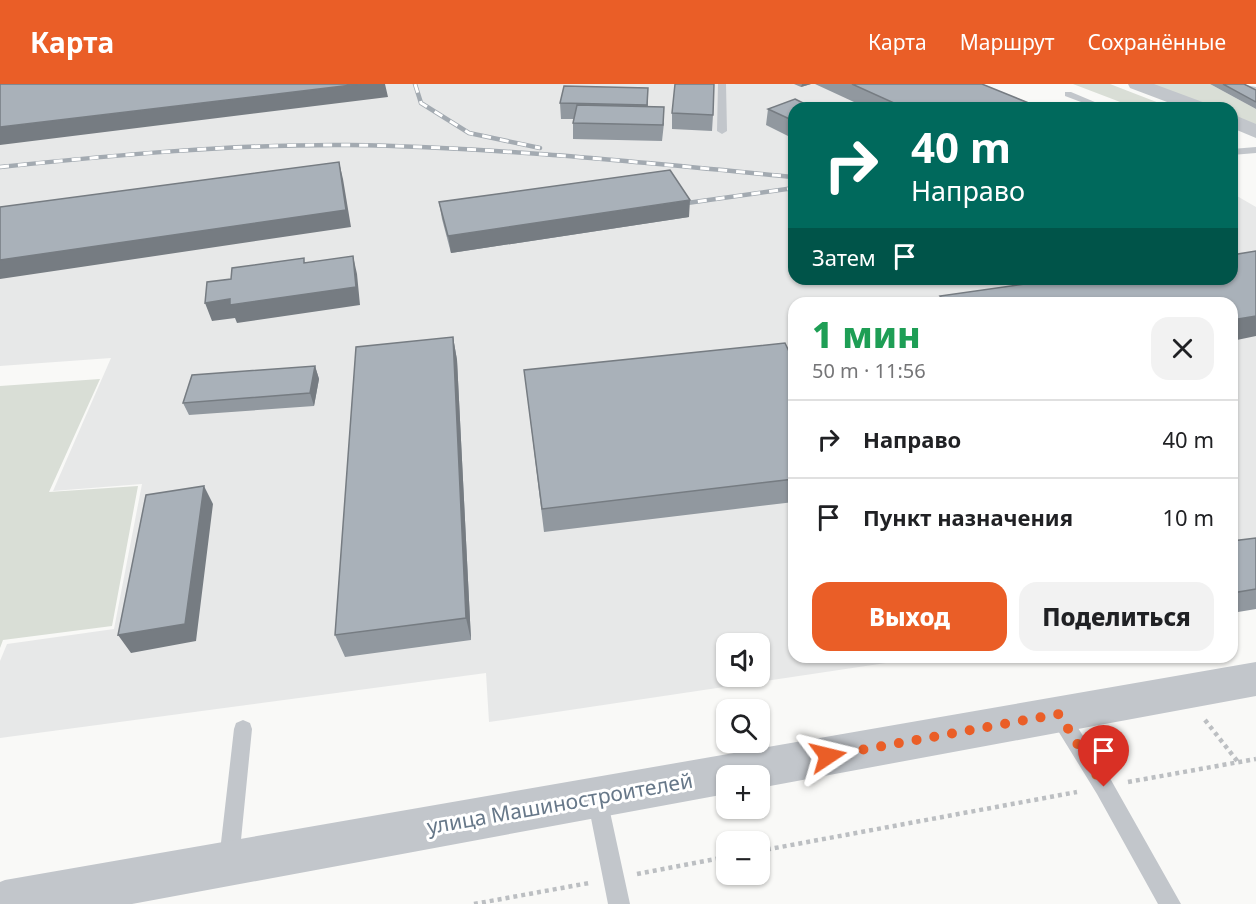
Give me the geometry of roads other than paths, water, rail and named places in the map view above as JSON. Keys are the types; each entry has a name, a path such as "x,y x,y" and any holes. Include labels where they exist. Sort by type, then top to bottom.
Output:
{"street":[{"path":"1137,84 1185,102"},
{"path":"1238,123 1256,132"},
{"name":"улица Машиностроителей","path":"5,904 1256,679"}],"lane":[{"path":"722,84 722,131"},
{"path":"1244,84 1256,90"},
{"path":"1068,94 1089,102"},
{"path":"1238,152 1256,150"},
{"path":"1059,714 1104,787 1170,904"},
{"path":"228,864 243,729"},
{"path":"597,797 619,904"}],"railway":[{"path":"415,84 421,103 469,133 540,148"},
{"path":"0,167 218,148 349,145 516,152 788,176"},
{"path":"680,204 788,189"}]}
